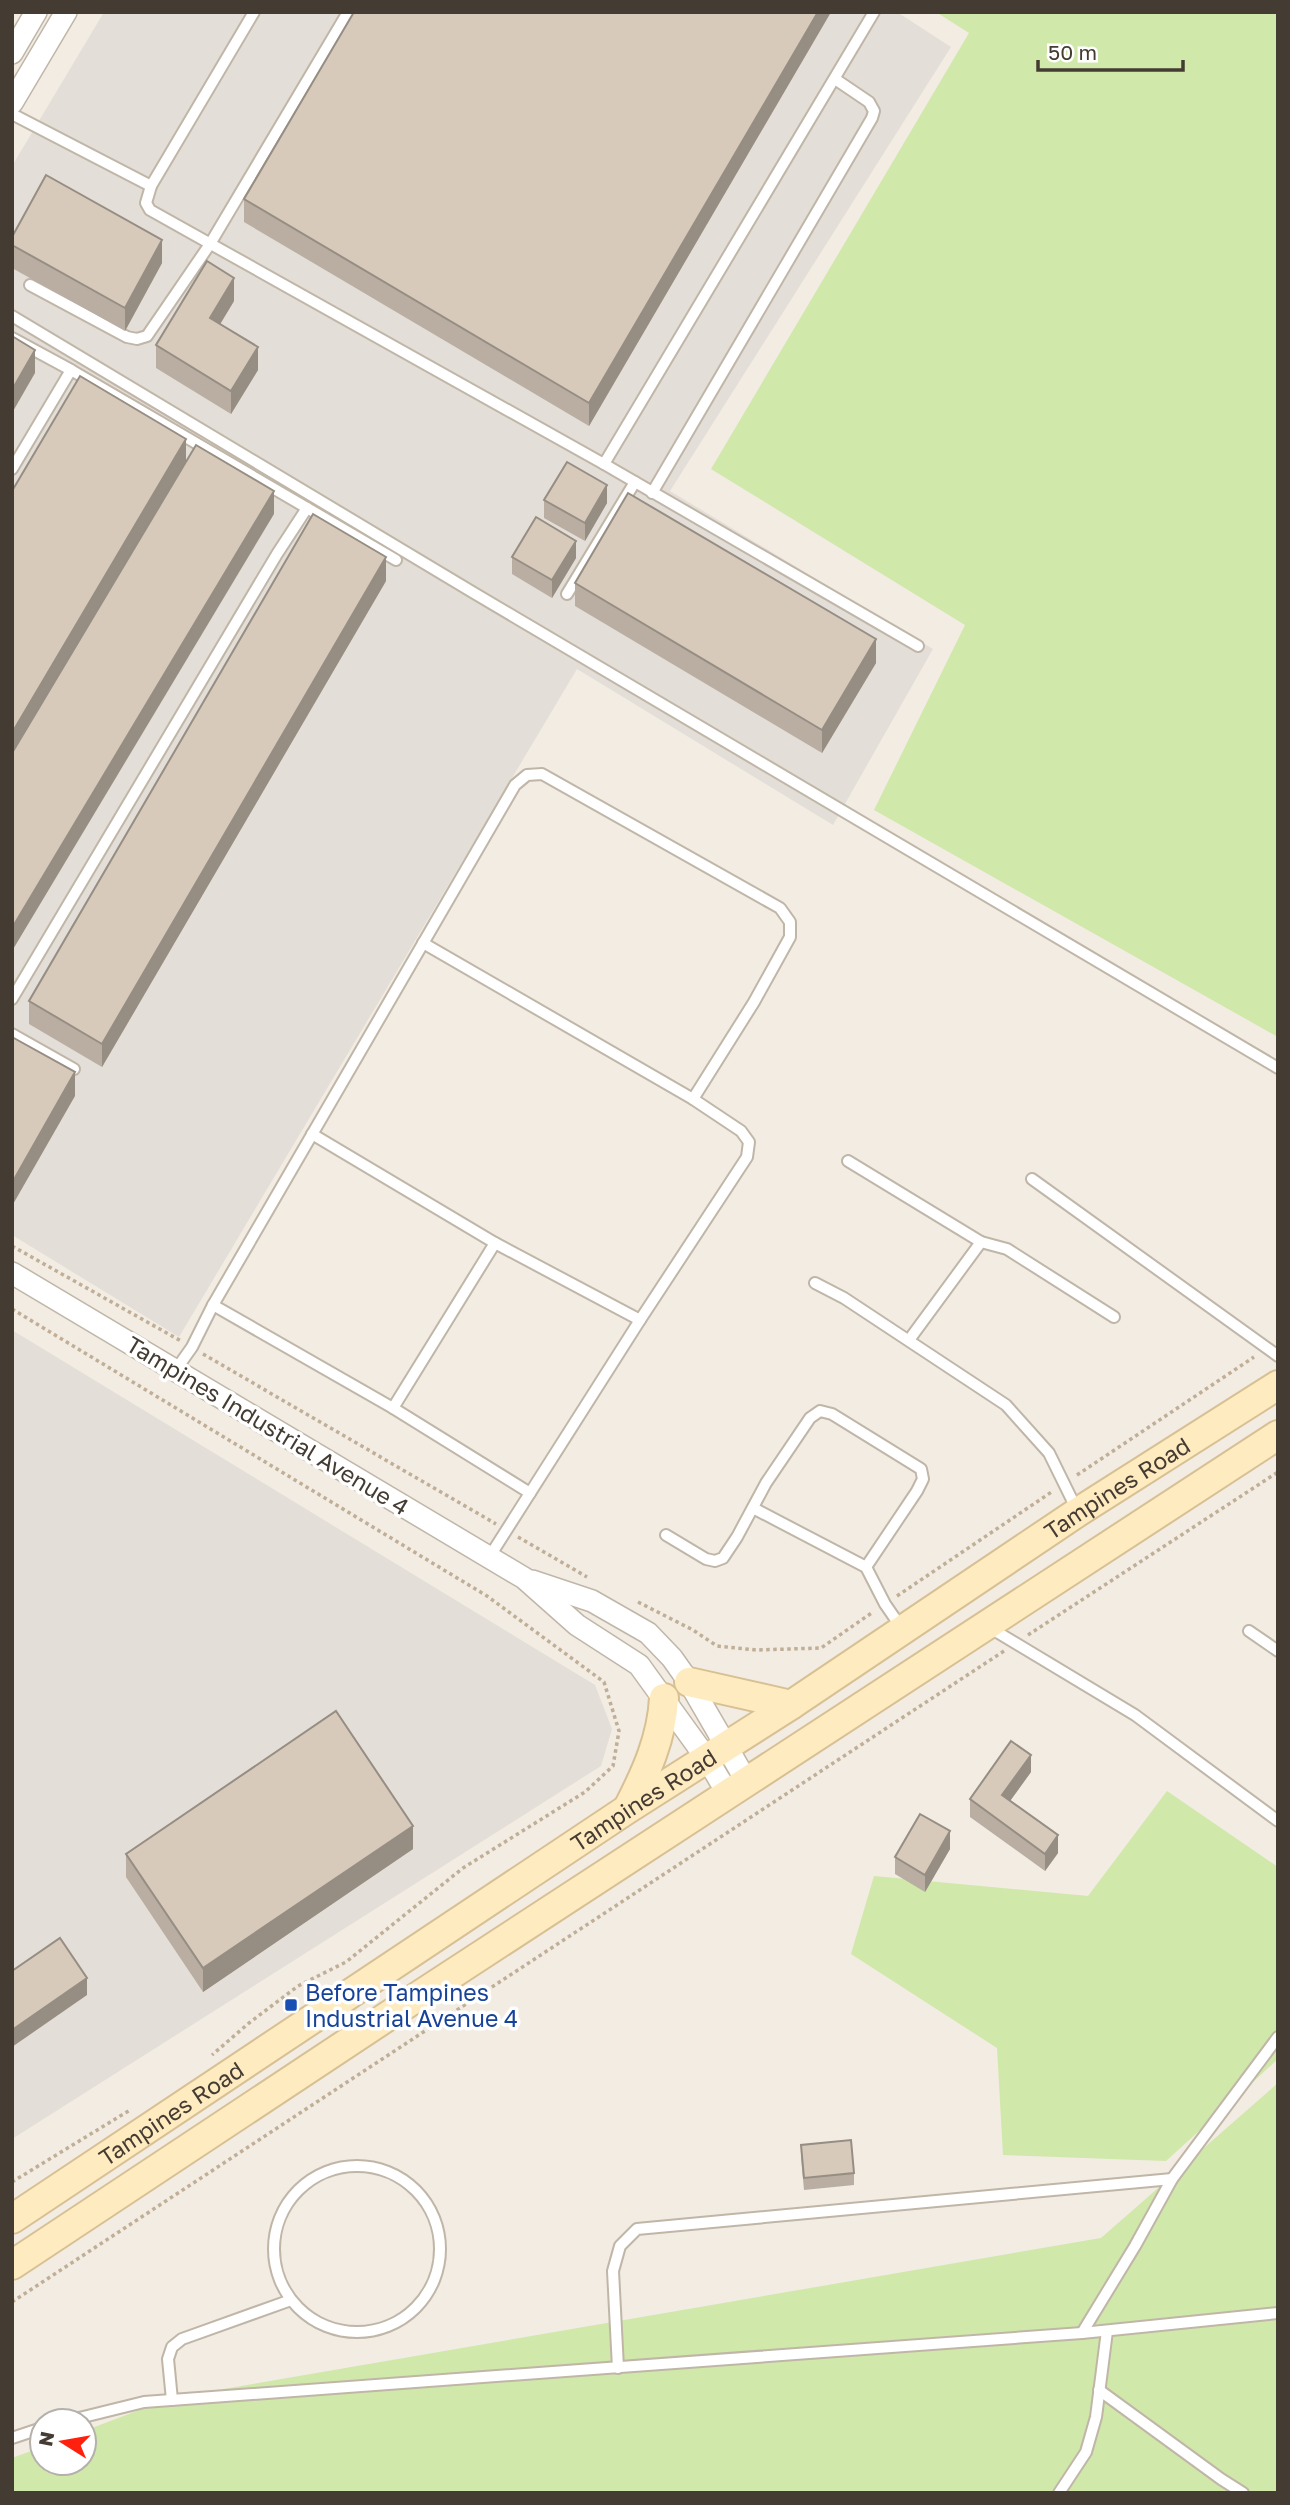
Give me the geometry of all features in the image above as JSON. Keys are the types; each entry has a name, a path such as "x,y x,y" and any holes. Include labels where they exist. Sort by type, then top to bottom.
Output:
{"main road":[{"name":"Tampines Road","path":"12,2219 626,1810 904,1631 1078,1512 1278,1385"},
{"name":"Tampines Road","path":"12,2265 1278,1435"},
{"path":"689,1682 792,1705"},
{"path":"626,1810 652,1756 663,1717 664,1698"}],"street":[{"path":"12,53 36,12"},
{"path":"12,103 66,12"},
{"name":"Tampines Industrial Avenue 4","path":"12,1273 524,1578 578,1625 639,1665 664,1698 716,1752"},
{"name":"Tampines Industrial Avenue 4","path":"524,1578 592,1601 648,1633 689,1682 716,1752 738,1788"}],"lane":[{"path":"254,12 151,186 146,203 150,210 604,464 918,646"},
{"path":"30,285 127,337 137,339 147,336 210,244 348,12"},
{"path":"604,464 874,12"},
{"path":"652,493 872,118 874,110 869,102 835,79"},
{"path":"12,114 151,186"},
{"path":"12,317 1278,1068"},
{"path":"12,338 72,370 396,560"},
{"path":"12,469 72,370"},
{"path":"567,593 635,482"},
{"path":"12,999 307,508"},
{"path":"175,1371 192,1347 213,1305 515,785 527,775 542,774 780,908 790,922 790,937 754,1002 693,1099"},
{"path":"423,943 693,1099 741,1131 749,1142 747,1157 490,1556"},
{"path":"12,1034 74,1069"},
{"path":"312,1134 495,1242 640,1320"},
{"path":"848,1161 981,1242 1007,1249 1114,1317"},
{"path":"1032,1179 1278,1356"},
{"path":"393,1408 495,1242"},
{"path":"909,1340 981,1242"},
{"path":"815,1283 844,1298 1006,1405 1049,1453 1078,1512"},
{"path":"213,1305 393,1408 530,1493"},
{"path":"666,1535 706,1559 715,1561 723,1558 766,1483 810,1418 820,1411 832,1415 921,1469 923,1479 917,1491 866,1567"},
{"path":"753,1508 866,1567 885,1604 904,1631"},
{"path":"985,1625 1135,1715 1278,1821"},
{"path":"1249,1631 1278,1651"},
{"path":"1082,2333 1172,2179 1278,2038"},
{"path":"355,2165 381,2168 405,2179 424,2198 437,2224 441,2253 434,2281 418,2305 396,2323 368,2332 339,2331 312,2320 291,2300 278,2277 274,2251 277,2225 288,2201 306,2182 330,2169 355,2165"},
{"path":"618,2368 613,2271 620,2246 637,2229 1172,2179"},
{"path":"172,2400 168,2359 172,2347 181,2339 291,2300"},
{"path":"98,2413 144,2402 278,2390 1082,2333 1278,2313"},
{"path":"1059,2493 1086,2452 1096,2417 1107,2331"},
{"path":"1100,2390 1221,2480 1243,2493"},
{"path":"1216,2493 1221,2480"}],"path":[{"path":"12,1246 598,1582"},
{"path":"12,1309 487,1596 604,1682 619,1731 612,1766 585,1792 463,1868 346,1962 298,1986 249,2023 203,2063"},
{"path":"634,1600 718,1646 756,1650 821,1648 1267,1348"},
{"path":"12,2302 1278,1472"},
{"path":"12,2182 137,2106"}],"shaded area":[{"path":"104,12 897,12 951,47 670,491 933,649 833,825 577,669 179,1337 12,1235 12,166"},
{"path":"12,1330 595,1685 612,1729 601,1766 12,2139"}],"green space":[{"path":"936,12 1278,12 1278,1037 874,810 965,625 711,469 969,33"},
{"path":"1167,1791 1278,1867 1278,2059 1166,2161 1003,2155 997,2048 851,1954 874,1876 1088,1896"},
{"path":"1278,2083 1278,2493 12,2493 12,2458 28,2452 28,2477 98,2477 98,2426 171,2398 1101,2238"}],"building":[{"path":"354,12 818,12 589,403 244,199"},
{"path":"46,175 162,240 125,308 12,245 12,237"},
{"path":"207,261 234,278 210,318 258,347 231,391 156,345"},
{"path":"12,336 35,350 12,390"},
{"path":"80,376 186,439 12,733 12,491"},
{"path":"196,445 274,491 12,928 12,753"},
{"path":"567,462 607,485 585,523 544,500"},
{"path":"628,493 876,639 822,730 575,583"},
{"path":"313,514 386,557 102,1044 29,1001"},
{"path":"536,517 576,541 552,580 512,557"},
{"path":"12,1037 75,1072 12,1183"},
{"path":"336,1711 413,1826 203,1968 126,1854"},
{"path":"1011,1741 1031,1755 1002,1795 1058,1835 1045,1854 970,1799"},
{"path":"920,1814 950,1831 925,1875 895,1857"},
{"path":"60,1938 87,1978 12,2030 12,1971"},
{"path":"851,2140 854,2173 804,2178 801,2145"}],"place":[{"name":"Before Tampines Industrial Avenue 4","path":"291,2005"}]}
